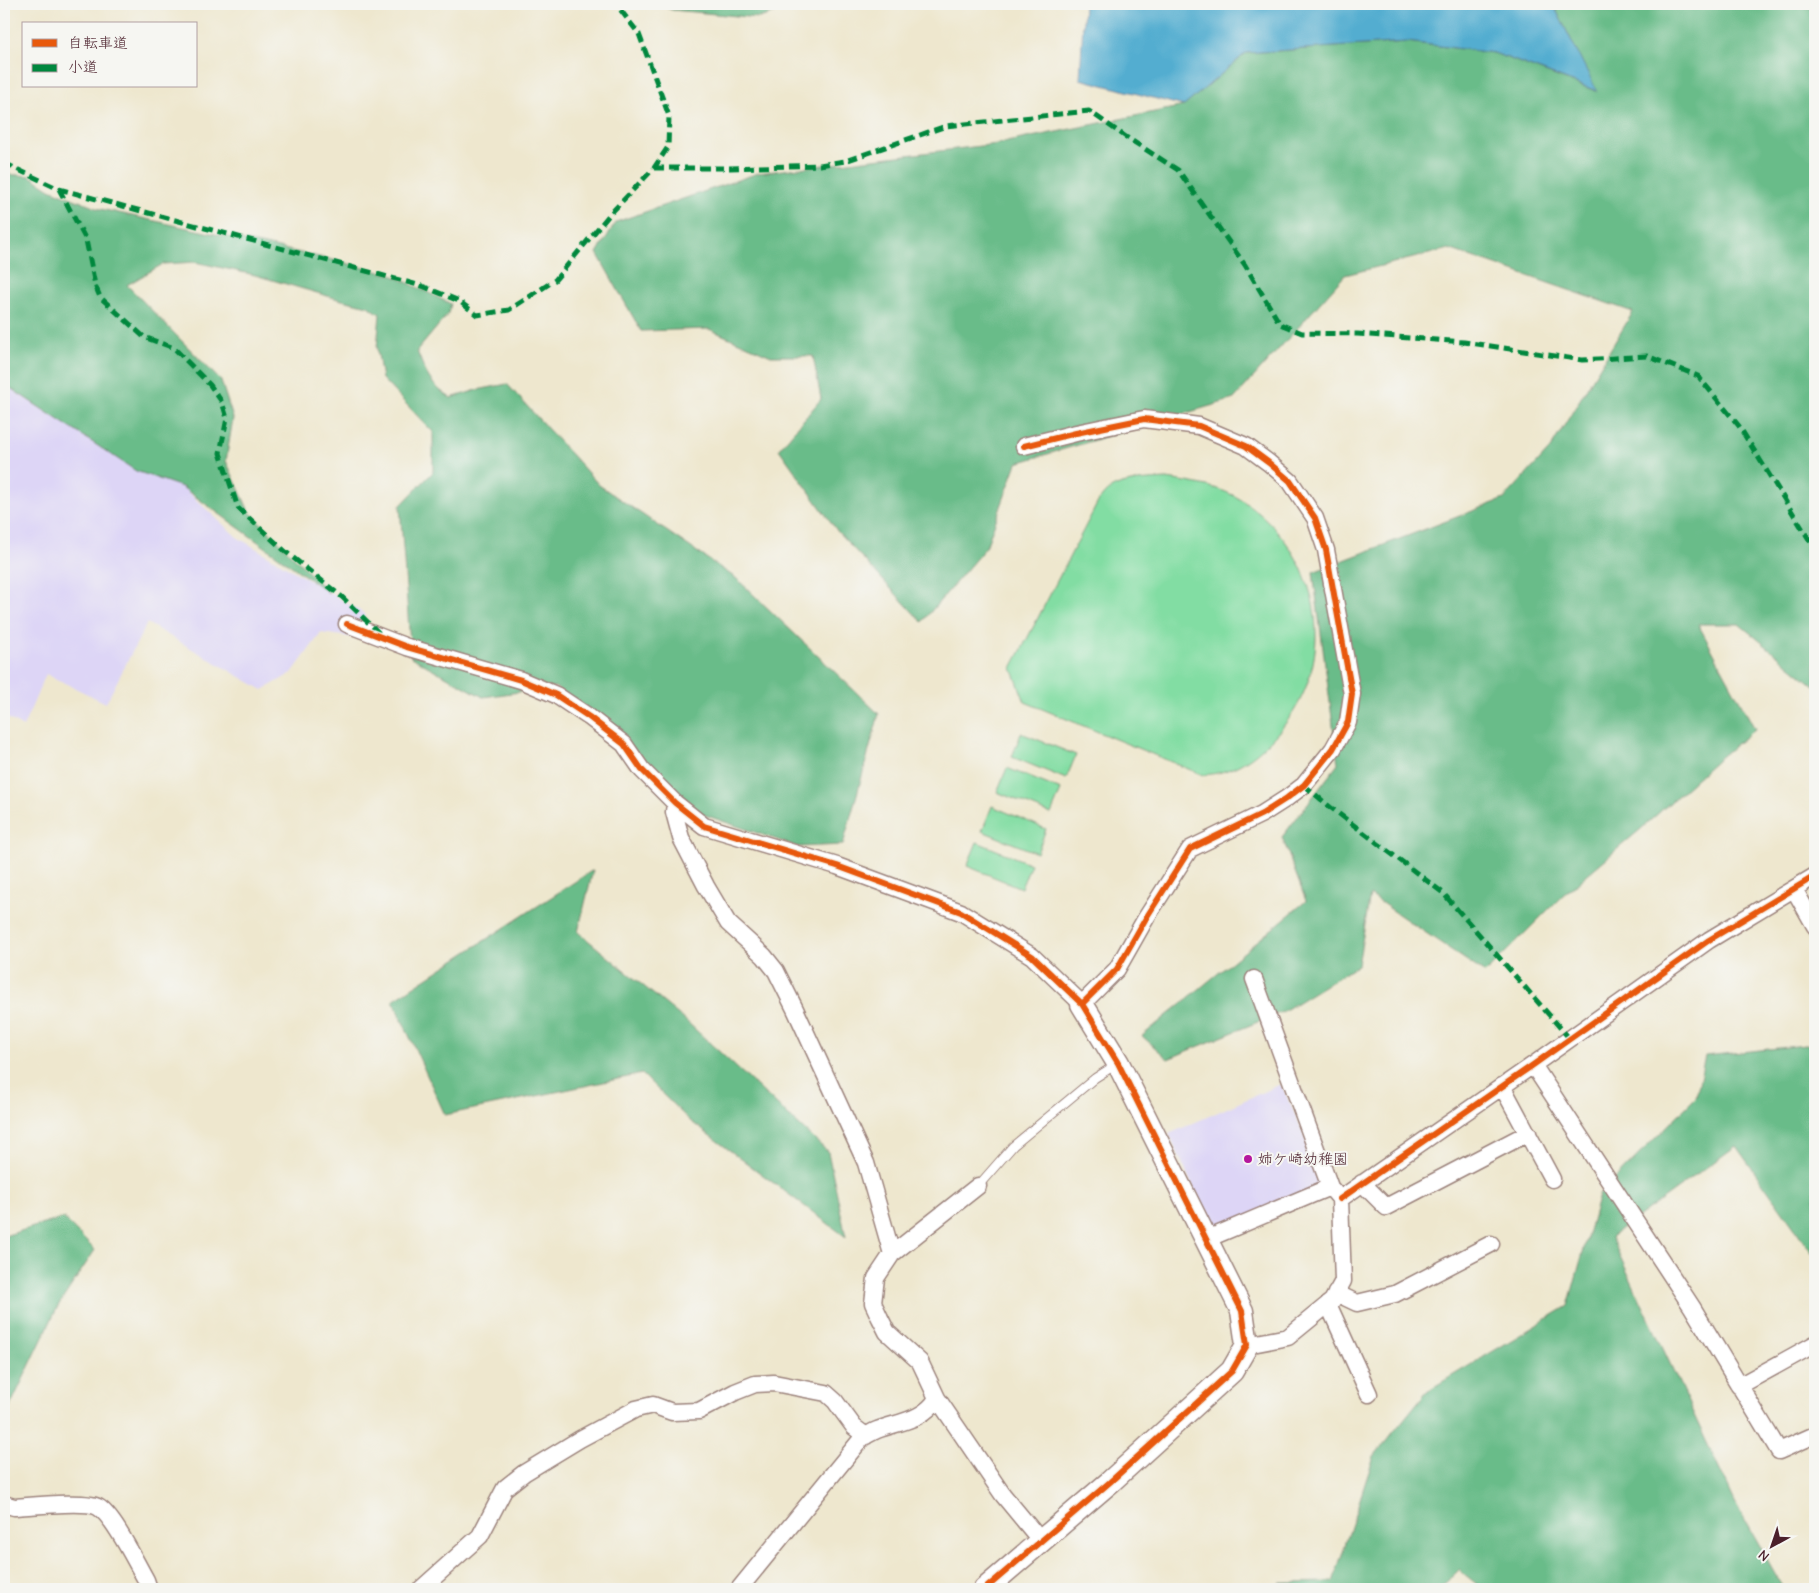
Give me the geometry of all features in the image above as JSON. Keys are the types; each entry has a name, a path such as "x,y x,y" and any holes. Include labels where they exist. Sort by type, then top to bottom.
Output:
{"street":[{"path":"1024,446 1144,418 1199,426 1246,446 1269,463 1290,481 1315,518 1326,550 1352,694 1348,722 1333,749 1304,785 1262,814 1190,849 1146,918 1117,969 1082,1004"},
{"path":"347,624 400,644 521,680 556,696 589,717 624,744 642,770 675,802 704,826 837,866 961,912 1032,956 1082,1004 1118,1063 1242,1310 1247,1345 1232,1371 985,1589"},
{"path":"675,802 674,812 681,838 706,886 728,922 757,949 776,972 795,1009 866,1163 892,1254"},
{"path":"1207,1239 1362,1184 1709,940 1815,876"},
{"path":"1794,889 1815,926"},
{"path":"1247,1345 1288,1337 1332,1299 1343,1281 1336,1193 1254,979"},
{"path":"1533,1065 1692,1307 1779,1451 1815,1434"},
{"path":"1502,1086 1552,1179"},
{"path":"1362,1184 1386,1207 1528,1134"},
{"path":"978,1186 892,1254 876,1278 873,1303 888,1332 920,1362 937,1398 1003,1495 1041,1541"},
{"path":"1332,1299 1357,1303 1395,1294 1491,1244"},
{"path":"1332,1299 1369,1394"},
{"path":"1739,1386 1815,1344"},
{"path":"422,1589 480,1536 505,1488 580,1439 636,1409 653,1405 672,1412 699,1411 755,1384 774,1384 826,1393 835,1401 854,1427 866,1436"},
{"path":"739,1589 863,1437 877,1430 915,1418 934,1403 937,1398"},
{"path":"4,1504 14,1507 84,1504 99,1507 111,1520 146,1580 149,1589"}],"lane":[{"path":"978,1186 1013,1146 1095,1078 1118,1063"}],"shaded area":[{"path":"4,384 136,470 182,487 237,537 365,614 358,638 321,633 292,673 263,690 147,623 106,703 46,674 23,727 4,716"},
{"name":"姉ケ崎幼稚園","path":"1281,1084 1327,1185 1215,1235 1169,1134"}],"green space":[{"path":"657,4 803,4 759,18 672,10"},
{"path":"1553,4 1794,4 1815,9 1815,686 1739,624 1698,624 1755,729 1718,759 1641,829 1563,895 1485,973 1370,895 1358,965 1282,1012 1168,1059 1142,1036 1306,901 1282,837 1338,764 1313,572 1504,499 1550,449 1633,312 1449,249 1345,275 1234,399 1017,463 986,547 922,622 838,532 779,449 821,399 813,356 771,356 709,329 641,331 597,253 616,222 758,173 997,144 1184,106 1246,53 1407,42 1494,53 1596,91"},
{"path":"4,174 30,176 50,189 96,208 338,261 392,275 451,304 448,314 417,351 426,373 438,388 451,398 507,384 599,485 737,579 879,714 843,845 798,847 702,814 555,687 483,697 411,657 400,506 433,472 433,432 382,379 377,348 380,314 368,306 255,275 195,262 163,264 127,285 221,381 233,418 226,461 249,511 329,593 182,487 136,471 4,384"},
{"path":"1167,479 1206,486 1226,492 1243,501 1271,524 1292,551 1307,582 1315,614 1315,647 1309,680 1294,711 1271,740 1256,754 1232,768 1213,774 1203,775 1025,702 1012,668 1103,495 1121,484"},
{"path":"1021,733 1076,755 1066,779 1012,757"},
{"path":"1007,768 1061,790 1051,814 997,792"},
{"path":"992,806 1046,829 1037,853 982,831"},
{"path":"977,842 1031,864 1021,888 967,866"},
{"path":"593,870 578,932 686,1021 828,1152 846,1237 689,1120 642,1074 445,1115 393,1000"},
{"path":"1815,1044 1815,1257 1736,1146 1611,1237 1735,1503 1784,1589 1483,1589 1459,1570 1439,1589 1275,1589 1280,1583 1333,1582 1374,1456 1427,1391 1568,1306 1599,1195 1696,1097 1705,1056"},
{"path":"63,1218 95,1250 58,1306 4,1419 4,1236"}],"water":[{"path":"1084,4 1553,4 1597,91 1494,53 1407,42 1246,53 1184,106 1080,79"}],"marked path":[{"path":"4,163 59,189 422,286 459,301 477,315 509,310 555,280 609,215 654,168 668,147 669,116 639,34 616,4"},
{"path":"654,168 820,165 845,161 946,126 1089,111 1178,170 1245,265 1280,324 1302,333 1357,334 1464,342 1582,360 1647,356 1698,376 1739,426 1815,549"},
{"path":"59,189 86,240 95,285 100,297 144,337 174,348 210,385 222,402 227,418 220,453 238,508 286,552 342,597 379,633"},
{"path":"1304,785 1443,893 1570,1039"}],"cycle path":[{"path":"1024,446 1144,419 1199,426 1246,446 1269,463 1290,481 1315,518 1326,550 1352,694 1348,722 1333,749 1304,785 1262,814 1190,849 1146,918 1117,969 1082,1004"},
{"path":"347,624 407,647 521,680 556,695 624,744 642,770 675,803 704,826 837,866 961,912 1032,956 1082,1004 1118,1063 1242,1311 1247,1345 1232,1371 1110,1482 985,1589"},
{"path":"1340,1199 1709,940 1815,876"}],"place":[{"name":"姉ケ崎幼稚園","path":"1248,1159"}]}
